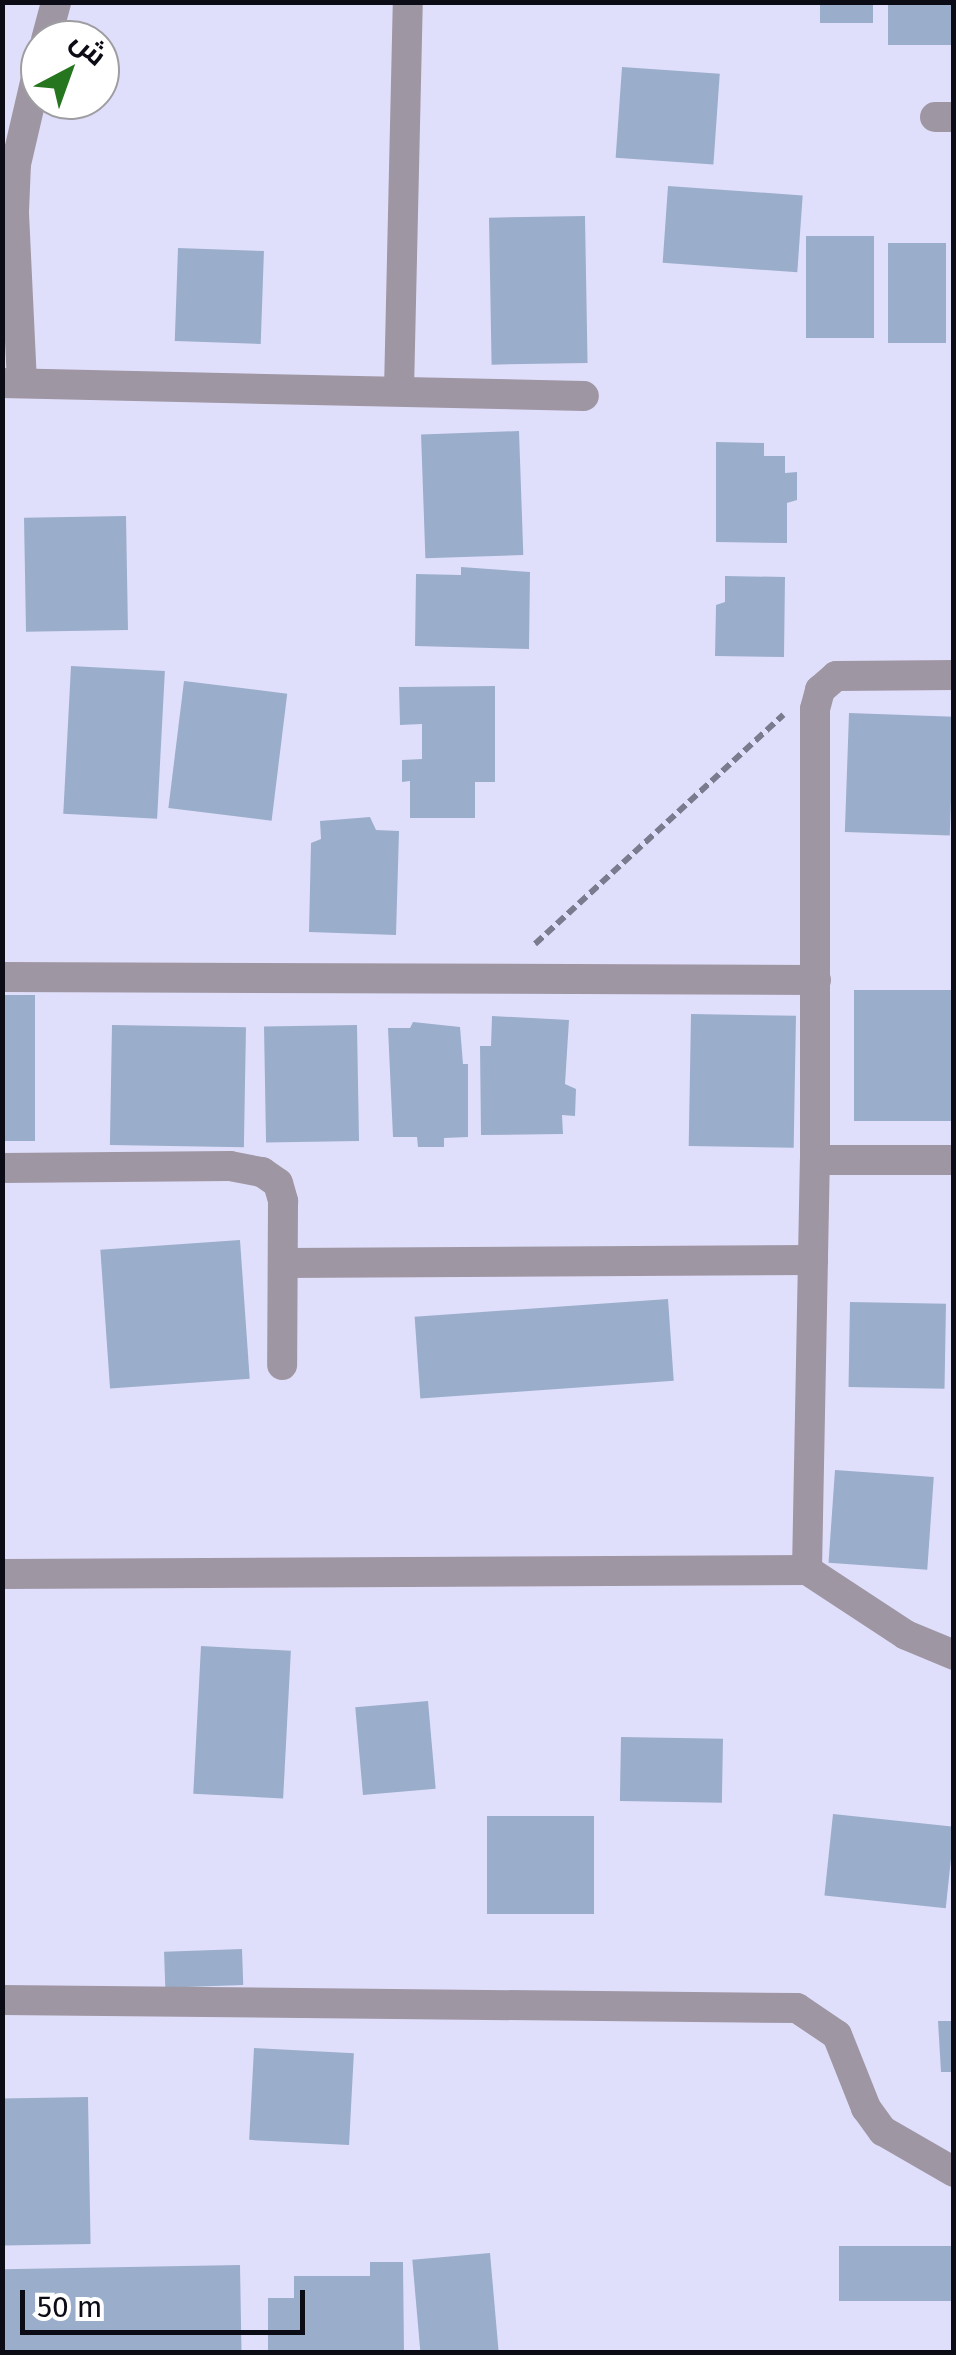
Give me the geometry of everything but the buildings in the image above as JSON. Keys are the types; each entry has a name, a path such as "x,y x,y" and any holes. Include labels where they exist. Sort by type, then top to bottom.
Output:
{"street":[{"path":"399,390 408,2"},
{"path":"26,120 16,164 12,383 584,396"},
{"path":"807,1570 815,1160 815,709 820,690 836,676 954,675"},
{"path":"2,977 816,980"},
{"path":"815,1160 954,1160"},
{"path":"2,1168 230,1166 262,1172 278,1183 283,1201 282,1366"},
{"path":"283,1263 813,1260"},
{"path":"2,1574 807,1570 906,1636 954,1655"},
{"path":"2,2000 797,2008 837,2035 866,2108 883,2132 954,2172"}],"path":[{"path":"497,979 766,729 820,690"}]}
